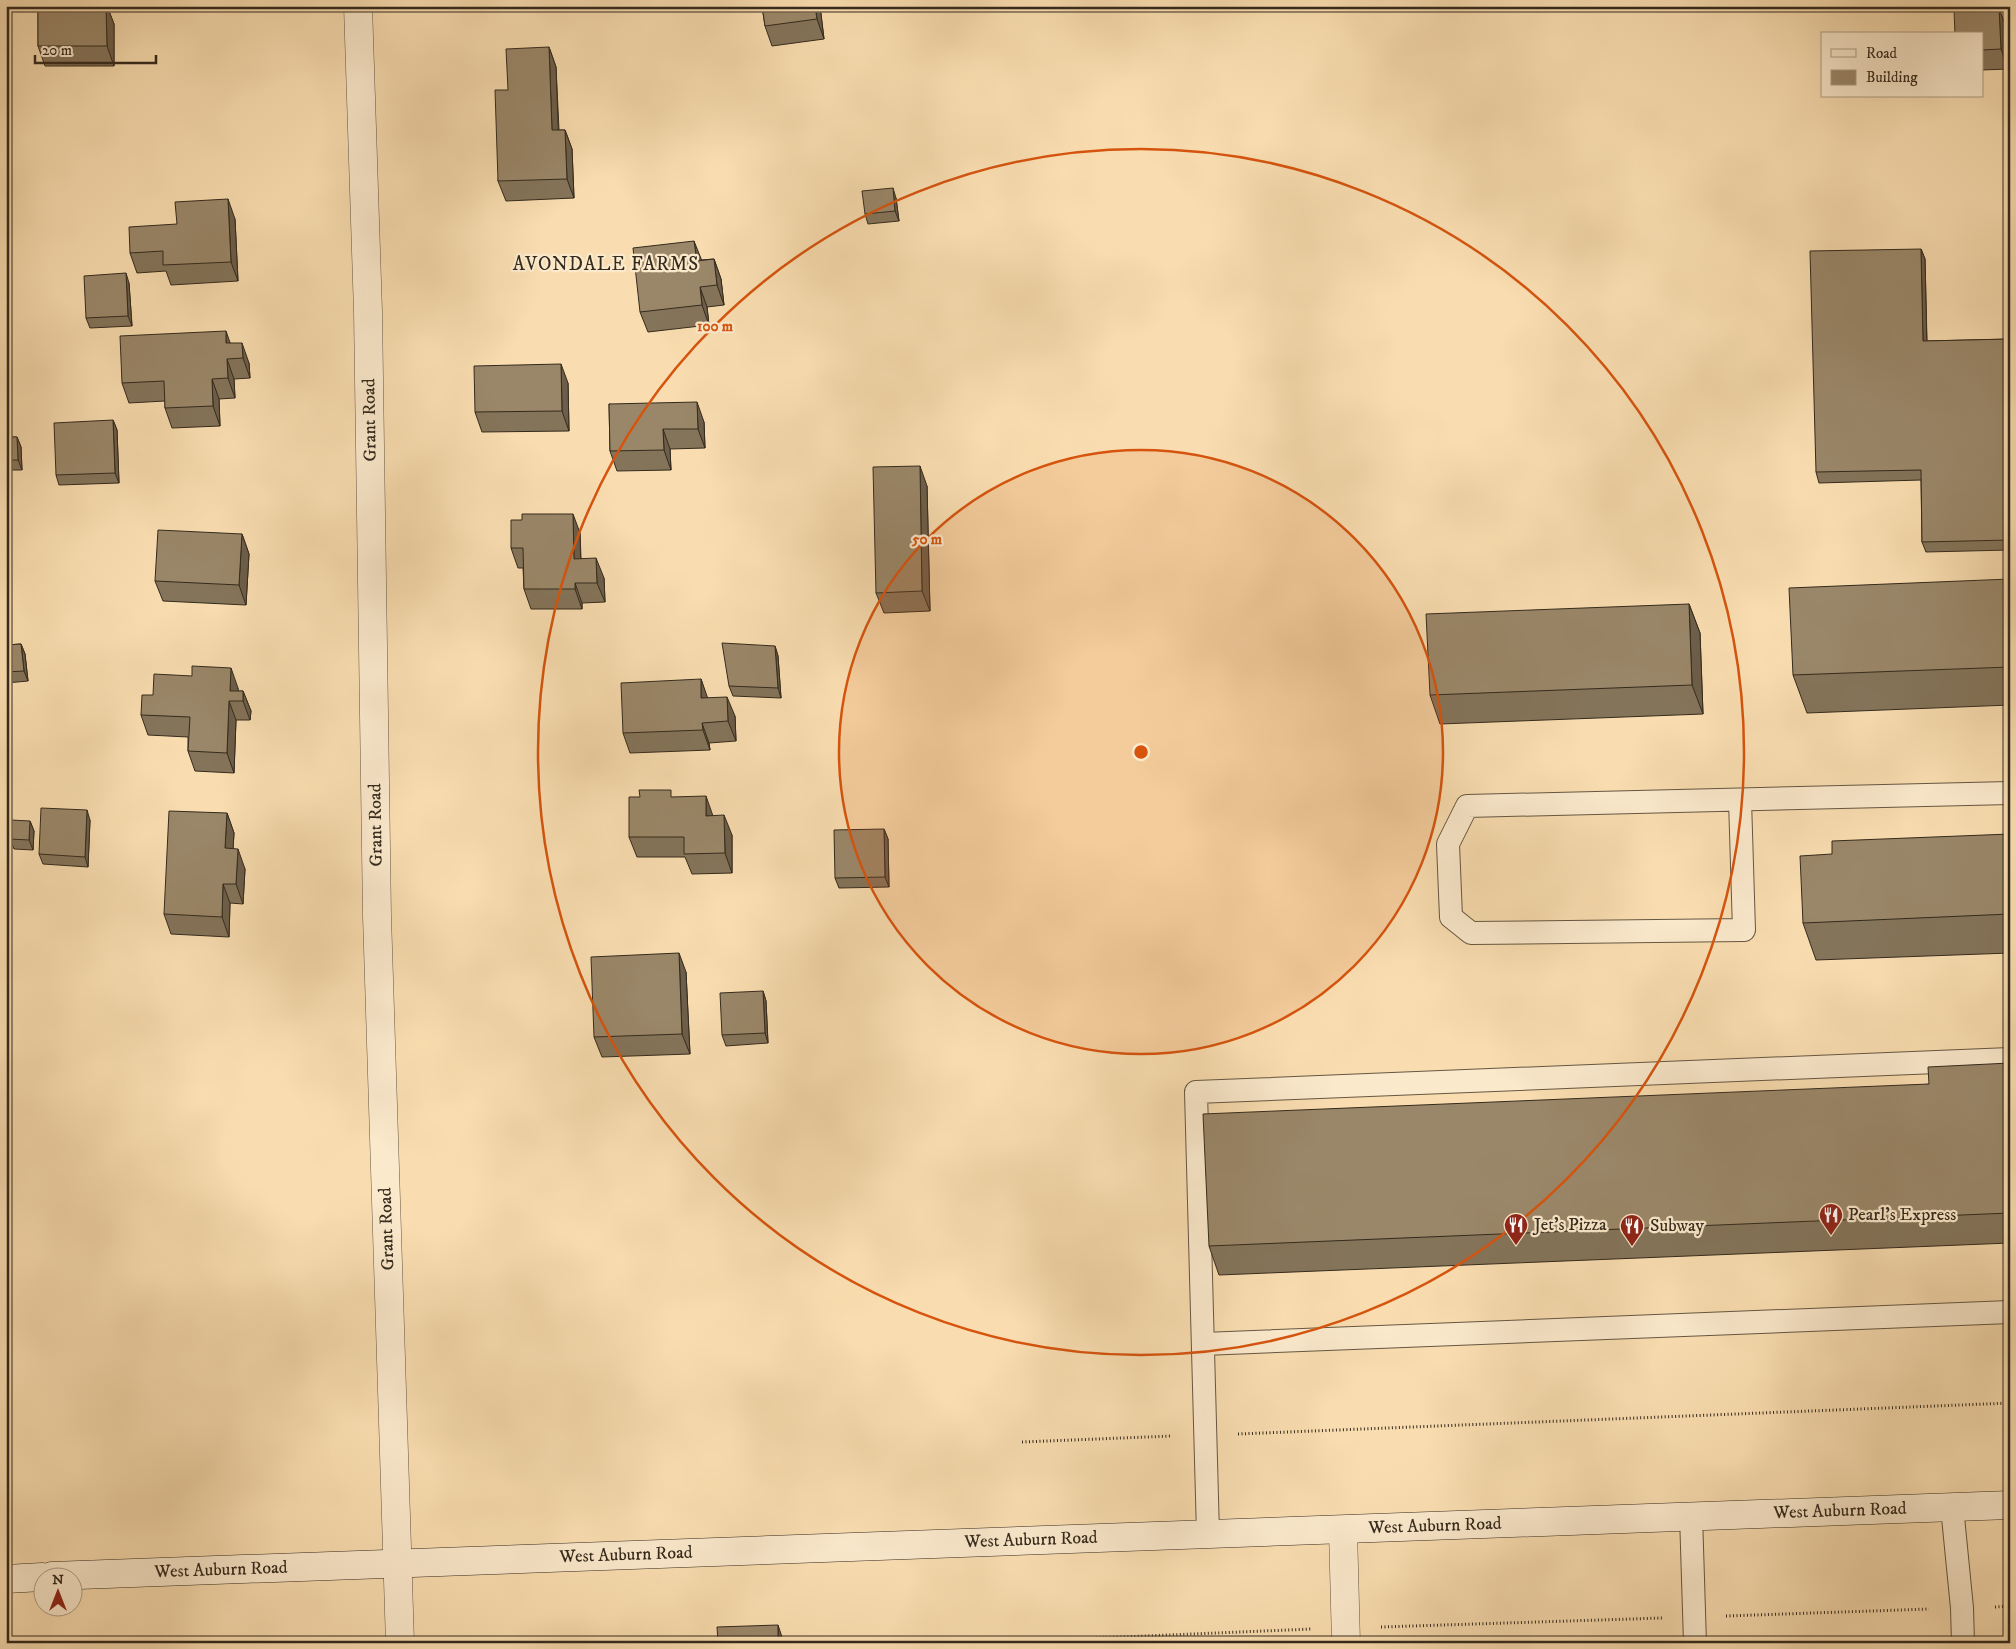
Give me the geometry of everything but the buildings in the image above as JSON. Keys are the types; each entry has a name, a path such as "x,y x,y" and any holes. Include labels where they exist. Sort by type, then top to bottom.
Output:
{"main road":[{"name":"Grant Road","path":"358,6 368,312 377,916 400,1643"},
{"name":"West Auburn Road","path":"82,1575 1343,1530 1691,1515 2010,1505"},
{"path":"1343,1530 1346,1643"},
{"path":"6,1578 32,1577"}],"lane":[{"path":"1740,800 1744,930 1471,933 1451,918 1448,844 1467,806 2010,793"},
{"path":"1208,1534 1196,1092 2010,1059"},
{"path":"1203,1344 2010,1312"},
{"path":"1952,1507 1962,1608 1963,1643"},
{"path":"1691,1515 1695,1643"}],"path":[{"path":"1022,1442 2010,1403"},
{"path":"1724,1616 2010,1606"},
{"path":"1388,1627 1665,1618"},
{"path":"977,1643 1294,1630"}],"place":[{"name":"Pearl's Express","path":"1831,1236"},
{"name":"Jet's Pizza","path":"1516,1246"},
{"name":"Subway","path":"1632,1247"}],"district":[{"name":"AVONDALE FARMS","path":"606,264"}]}
